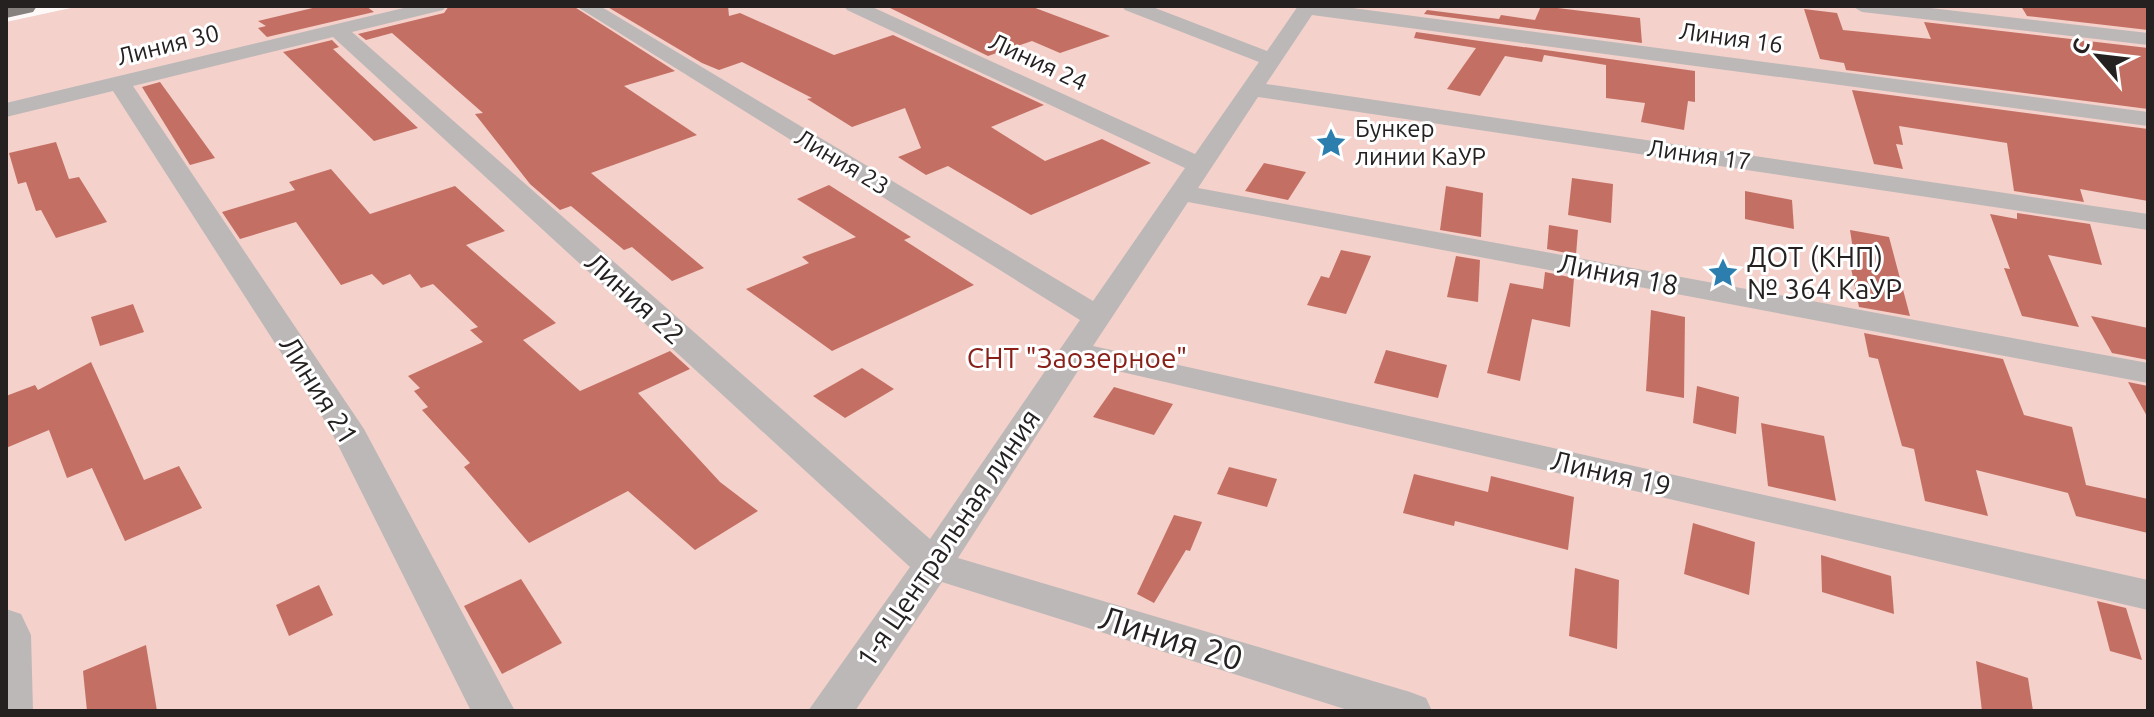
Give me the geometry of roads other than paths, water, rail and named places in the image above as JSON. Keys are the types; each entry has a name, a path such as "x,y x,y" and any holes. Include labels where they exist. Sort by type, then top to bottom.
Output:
{"main road":[{"path":"6,10 24,6"}],"street":[{"name":"Линия 30","path":"6,110 436,6"},
{"name":"Линия 23","path":"586,6 1097,317"},
{"name":"Линия 24","path":"854,6 1201,166"},
{"path":"1132,6 1270,59"},
{"path":"1862,6 2148,39"},
{"name":"1-я Центральная линия","path":"830,711 933,565 1307,7"},
{"name":"Линия 16","path":"1307,7 2148,119"},
{"name":"Линия 22","path":"337,30 933,565"},
{"name":"Линия 21","path":"120,84 347,429 493,711"},
{"name":"Линия 17","path":"1251,89 2148,222"},
{"name":"Линия 18","path":"1182,193 2148,373"},
{"name":"Линия 19","path":"1074,351 2148,595"},
{"name":"Линия 20","path":"933,565 1410,711"},
{"path":"6,625 10,635 11,711"}],"place":[{"name":"Бункер линии КаУР","path":"1331,143"},
{"name":"ДОТ (КНП) № 364 КаУР","path":"1723,273"}],"park label":[{"name":"СНТ \"Заозерное\"","path":"1077,358"}]}
